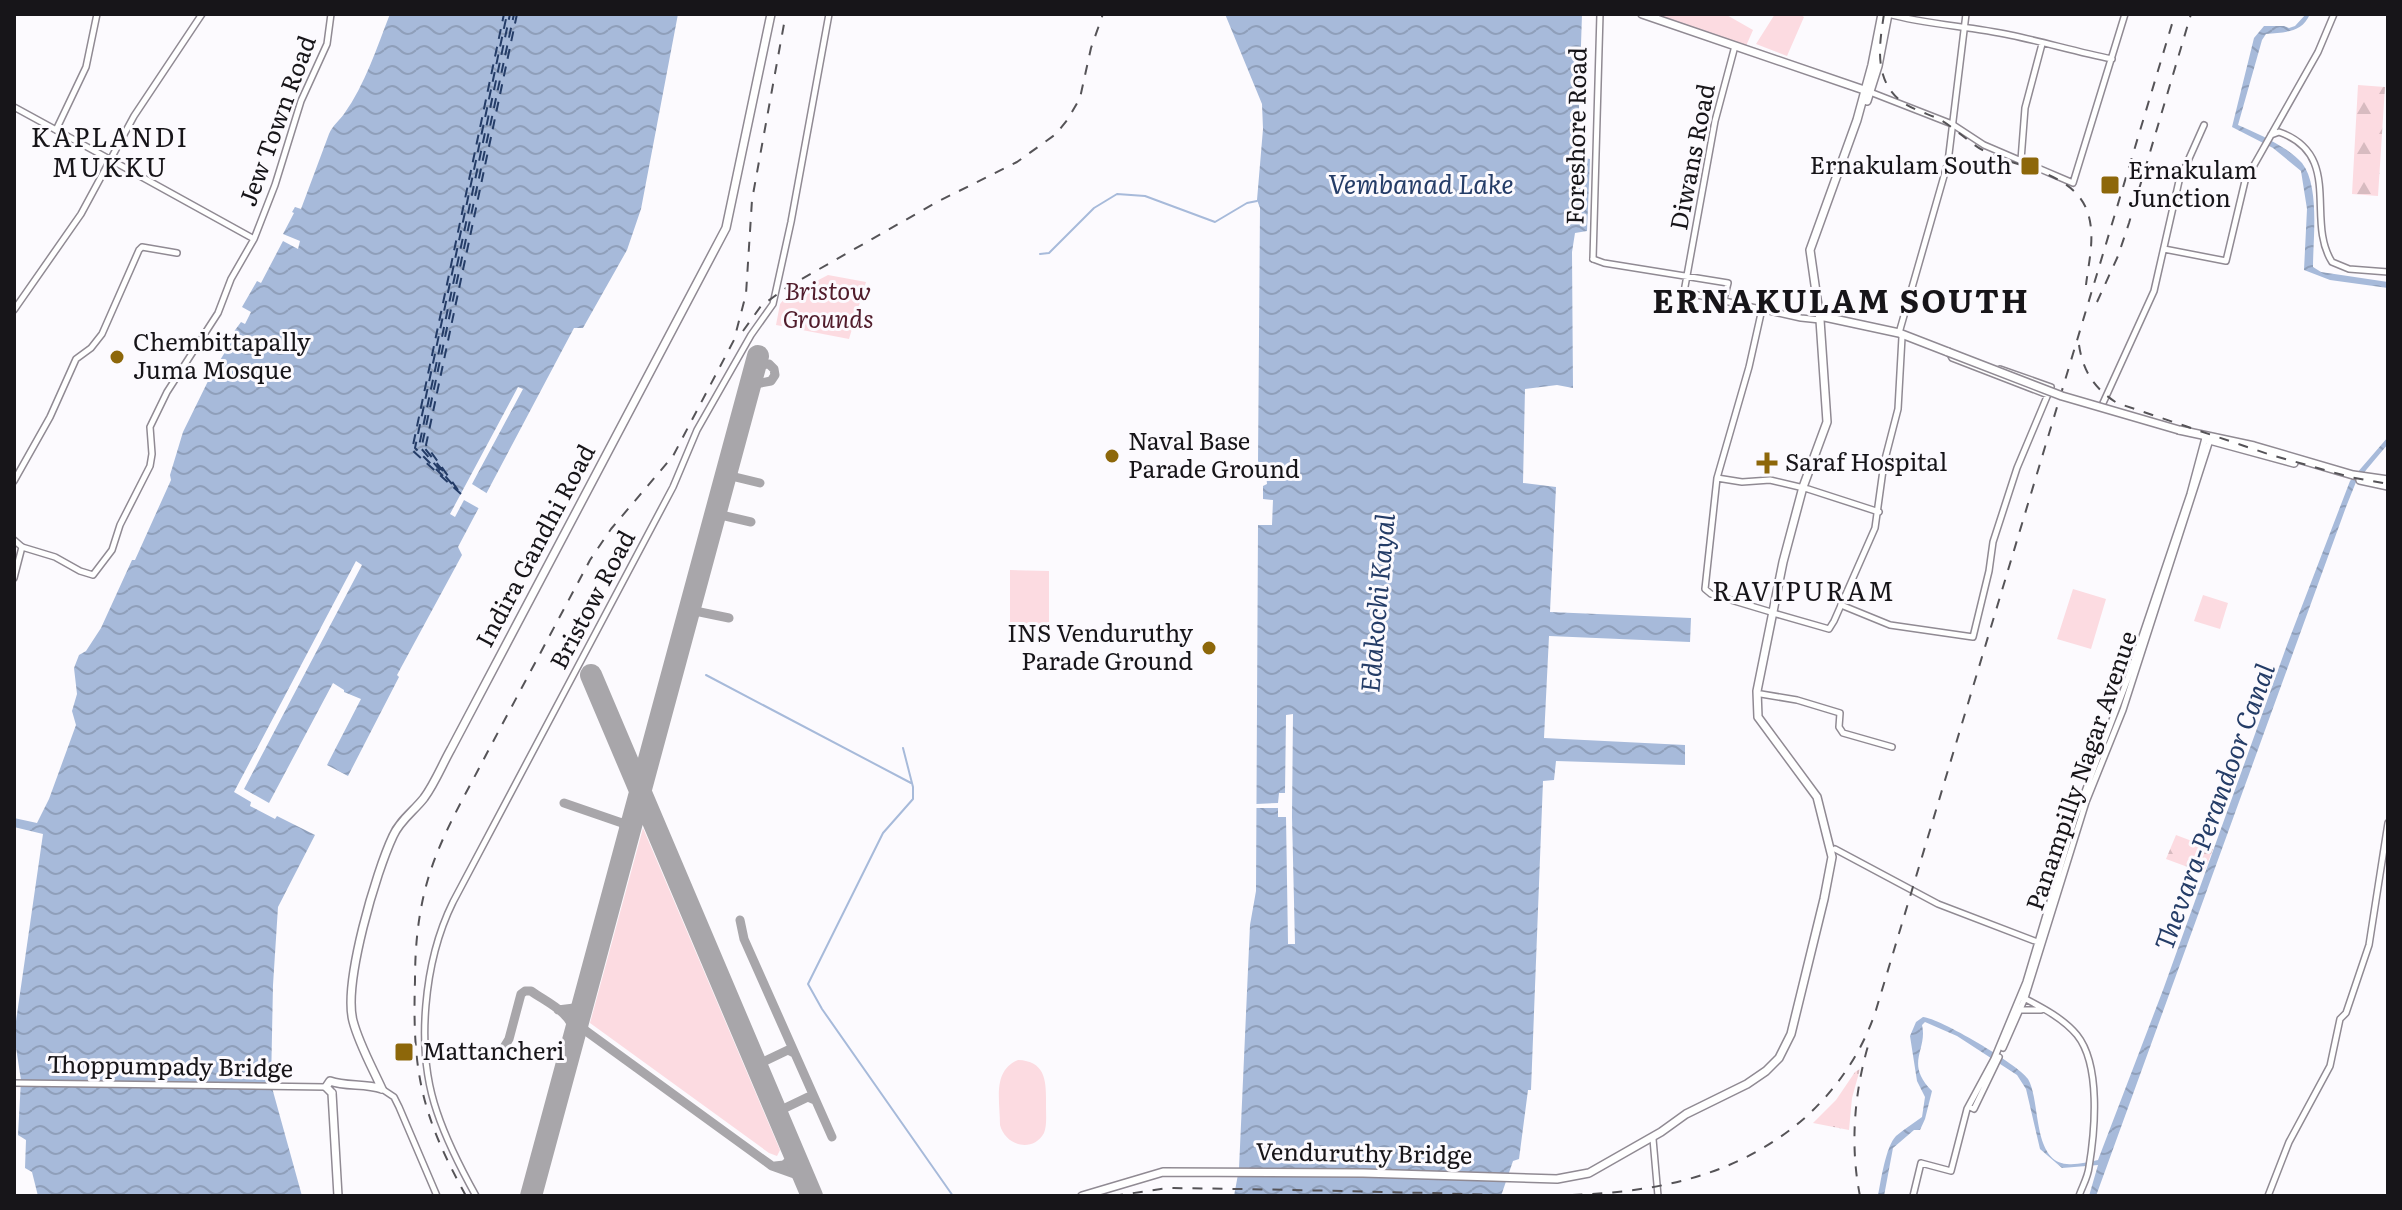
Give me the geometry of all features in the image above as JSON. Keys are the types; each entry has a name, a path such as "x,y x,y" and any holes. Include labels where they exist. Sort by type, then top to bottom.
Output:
{"main road":[{"name":"Indira Gandhi Road","path":"382,1089 353,1020 351,1003 360,947 382,864 393,835 427,794 726,228 771,14"},
{"path":"1642,14 1867,91"},
{"path":"1833,849 1817,797 1760,716 1756,692 1806,488 1832,423 1815,246 1867,91 1886,14"},
{"path":"1820,318 1901,335 2062,396 2179,430 2198,432 2209,438 2388,483"},
{"path":"1760,716 1764,663 1773,613"},
{"name":"Venduruthy Bridge","path":"1082,1196 1155,1173 1363,1173 1547,1179 1589,1173 1747,1085 1779,1058 1791,1034 1803,993 1832,866 1833,849"},
{"path":"338,1196 332,1089 359,1085 382,1089"}],"street":[{"path":"56,130 86,67 97,14"},
{"path":"14,310 74,224 134,116 202,14"},
{"name":"Jew Town Road","path":"22,547 55,557 88,574 97,573 112,550 120,525 150,466 150,427 167,392 218,313 231,279 254,239 275,185 301,101 327,44 331,14"},
{"name":"Bristow Road","path":"476,1196 436,1111 428,1073 425,1007 436,943 453,902 673,487 697,430 751,335 773,304 829,14"},
{"name":"Foreshore Road","path":"1600,14 1597,33 1593,259 1686,275"},
{"path":"1886,14 2011,35 2112,59"},
{"path":"1762,309 1717,478 1705,589 1711,594 1829,629 1875,528 1879,512 1884,463 1898,409 1901,335 1948,162 1966,14"},
{"path":"1867,91 1952,124 1984,145 2073,183 2125,14"},
{"path":"2164,249 2226,261 2245,181 2318,52 2334,14"},
{"path":"2021,160 2025,108 2042,44"},
{"name":"Diwans Road","path":"1686,275 1697,230 1715,121 1735,45"},
{"path":"14,108 254,239"},
{"path":"2103,403 2154,291 2179,181 2204,125"},
{"path":"2269,136 2279,132 2291,138 2314,162 2320,188 2322,242 2332,262 2349,269 2388,272"},
{"path":"14,481 50,417 76,359 91,348 102,334 139,250 142,247 177,253"},
{"path":"1724,299 1728,283 1686,275 1684,292 1820,318"},
{"path":"1841,605 1890,625 1973,637 1993,542 2017,468 2048,395 2051,387 1955,351 1948,352 1952,358 2048,395"},
{"name":"Panampilly Nagar Avenue","path":"2056,902 2062,850 2125,694 2163,581 2168,555 2192,495 2209,438"},
{"path":"1717,478 1742,482 1770,480 1806,488 1879,512"},
{"path":"14,540 22,547 14,578"},
{"path":"1761,694 1797,700 1840,713 1839,727 1843,733 1892,747"},
{"name":"Panampilly Nagar Avenue","path":"2023,997 2033,983 2105,746"},
{"path":"2268,1196 2289,1142 2330,1066 2340,1019 2346,1013 2369,945 2388,823"},
{"path":"1833,849 1938,904 2044,942"},
{"name":"Panampilly Nagar Avenue","path":"1913,1196 1921,1163 1951,1171 1972,1108 2018,1010 2044,942"},
{"path":"2023,997 2061,1019 2085,1046 2090,1063 2093,1103 2090,1159 2079,1196"},
{"path":"2018,1010 2042,1010"},
{"name":"Thoppumpady Bridge","path":"14,1083 332,1089"},
{"path":"382,1089 397,1102 437,1196"},
{"path":"1653,1138 1658,1196"}],"green space":[{"path":"1649,14 1725,14 1753,30 1746,46"},
{"path":"1775,14 1799,14 1804,17 1787,56 1756,44"},
{"path":"2358,85 2385,87 2378,196 2352,194"},
{"name":"Bristow Grounds","path":"828,275 866,282 849,339 776,325 780,304 786,297"},
{"path":"1010,570 1049,571 1049,624 1010,623"},
{"path":"2073,589 2106,599 2091,649 2057,639"},
{"path":"2203,595 2228,603 2220,629 2194,621"},
{"path":"643,828 780,1150 777,1156 590,1023"},
{"path":"2176,835 2213,849 2204,873 2166,859"},
{"path":"1018,1060 1028,1061 1040,1070 1046,1091 1044,1133 1039,1140 1026,1145 1007,1138 1000,1125 1001,1079 1004,1071"},
{"path":"1860,1069 1852,1098 1849,1130 1813,1123 1836,1100"}],"water":[{"path":"390,14 678,14 641,209 627,250 583,328 574,328 458,547 462,555 397,675 399,677 348,776 327,765 361,699 333,683 269,803 244,789 362,565 356,561 234,792 251,802 250,806 315,835 278,907 273,985 271,1084 302,1196 38,1196 32,1172 25,1168 26,1140 18,1135 21,1080 14,1035 43,834 14,827 14,818 37,823 49,799 76,725 72,711 77,694 74,668 79,655 86,651 101,628 132,560 135,560 171,480 183,432 212,373 232,341 230,337 241,322 245,324 251,312 242,307 257,281 261,283 283,241 298,249 300,241 283,234 295,207 301,209 329,134 358,91"},
{"name":"Vembanad Lake","path":"1225,14 1582,14 1578,138 1580,157 1590,159 1587,231 1575,233 1572,252 1573,388 1557,385 1525,389 1523,483 1556,487 1550,612 1691,618 1690,642 1549,636 1544,738 1685,745 1685,765 1556,761 1554,780 1543,781 1531,1090 1528,1090 1519,1159 1513,1161 1501,1196 1234,1196 1239,1169 1250,925 1256,891 1258,525 1272,525 1273,500 1263,499 1263,486 1267,484 1265,462 1258,462 1260,208 1257,200 1262,104"},
{"path":"2310,14 2298,28 2266,34 2262,40 2238,125 2288,151 2308,173 2314,213 2313,267 2321,272 2388,282 2388,288 2330,280 2304,270 2307,209 2301,171 2273,148 2232,127 2254,38 2264,26 2289,28"},
{"name":"Thevara-Perandoor Canal","path":"2388,437 2388,444 2356,482 2346,507 2096,1196 2089,1196 2098,1165 2062,1168 2040,1149 2026,1089 2017,1075 1957,1036 1925,1022 1922,1025 1918,1064 1919,1072 1932,1091 1925,1119 1920,1130 1914,1130 1893,1148 1884,1196 1878,1196 1892,1141 1922,1117 1925,1097 1917,1081 1910,1036 1916,1022 1923,1017 1978,1043 2010,1063 2028,1079 2043,1142 2056,1160 2071,1164 2098,1160 2350,481"}],"pier":[{"path":"518,387 523,389 472,484 488,494 480,509 464,500 455,517 450,514"},
{"path":"1293,714 1295,944 1288,944 1286,817 1278,817 1278,808 1256,808 1256,804 1278,803 1279,793 1285,793 1286,715"}],"waterway":[{"path":"1040,254 1049,253 1094,208 1117,194 1145,196 1215,222 1247,203 1257,201"},
{"path":"706,675 911,783"},
{"path":"903,748 913,799 883,833 808,984 822,1009 953,1196"}],"ferry route":[{"path":"461,494 412,450 504,14"},
{"path":"443,476 415,448 507,14"},
{"path":"452,484 419,446 510,14"},
{"path":"443,471 422,445 514,14"},
{"path":"458,490 426,445 517,14"}],"taxiway":[{"path":"750,385 771,381 775,375 769,364 759,365 754,370"},
{"path":"725,479 731,476 760,483"},
{"path":"714,518 721,515 751,522"},
{"path":"688,614 695,611 729,618"},
{"path":"564,803 622,823 629,834"},
{"path":"622,823 634,816"},
{"path":"740,920 744,939 832,1137"},
{"path":"501,1052 509,1039 521,994 531,991 564,1014 574,1034 579,1029 586,1031 772,1166 800,1176 809,1189"},
{"path":"558,1010 582,1007"},
{"path":"579,1017 586,1031"},
{"path":"759,1069 763,1062 788,1050 794,1053"},
{"path":"778,1116 783,1109 808,1097 815,1100"},
{"path":"775,1166 784,1165 790,1160 790,1143"}],"runway":[{"path":"531,1196 758,356"},
{"path":"591,675 812,1196"}],"railway":[{"path":"743,331 761,306 786,288 937,202 1017,162 1056,134 1080,98 1091,48 1103,14"},
{"path":"1884,14 1881,63 1883,75 1895,95 1905,104 1939,119 1984,151 2054,177 2077,194 2091,225 2086,285"},
{"path":"1113,1196 1168,1188 1529,1195 1628,1191 1676,1182 1723,1168 1767,1146 1819,1104 1840,1080 1857,1053 1876,1010 2175,14"},
{"path":"2097,302 2129,223 2191,14"},
{"path":"466,1196 439,1142 418,1068 416,956 419,917 428,879 454,815 590,560 611,529 673,456 734,340 746,294 752,200 784,24"},
{"path":"2079,345 2091,379 2117,403 2271,455 2388,484"},
{"path":"1860,1196 1855,1159 1855,1121 1859,1083 1868,1046"}],"place":[{"name":"Ernakulam South","path":"2030,166"},
{"name":"Ernakulam Junction","path":"2110,185"},
{"name":"Chembittapally Juma Mosque","path":"117,357"},
{"name":"Naval Base Parade Ground","path":"1112,456"},
{"name":"Saraf Hospital","path":"1767,463"},
{"name":"INS Venduruthy Parade Ground","path":"1209,648"},
{"name":"Mattancheri","path":"404,1052"}],"district":[{"name":"KAPLANDI MUKKU","path":"110,153"},
{"name":"ERNAKULAM SOUTH","path":"1841,302"},
{"name":"RAVIPURAM","path":"1804,592"}],"water label":[{"name":"Edakochi Kayal","path":"1378,603"}]}
